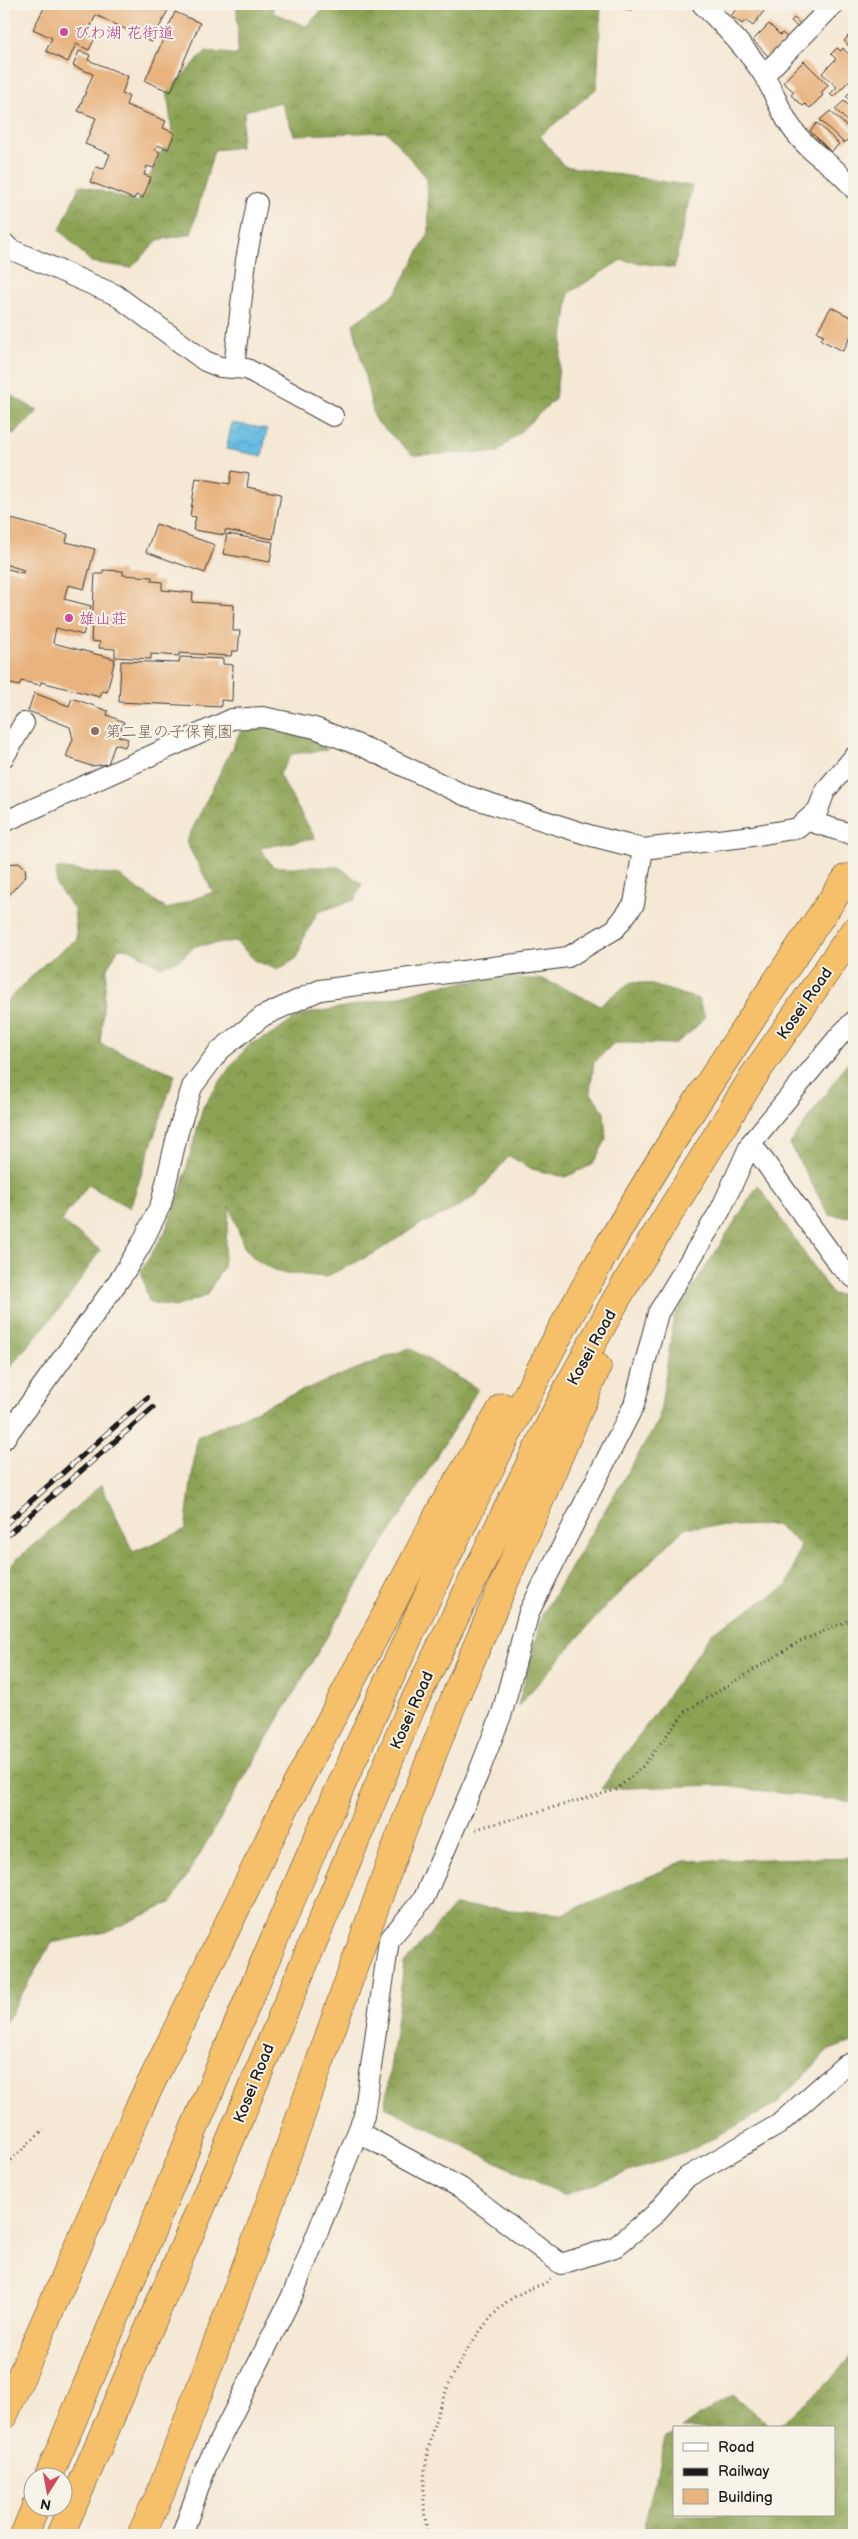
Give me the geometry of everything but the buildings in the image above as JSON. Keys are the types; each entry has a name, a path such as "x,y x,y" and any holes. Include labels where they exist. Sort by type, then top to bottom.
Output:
{"highway":[{"name":"Kosei Road","path":"53,2466 339,1788 440,1567 540,1370 608,1248 724,1058 847,878"},
{"name":"Kosei Road","path":"60,2535 231,2138 410,1708 569,1386 617,1298 753,1077 854,931"},
{"path":"141,2535 161,2492 249,2258 394,1852 456,1695 616,1324 673,1205"},
{"path":"4,2415 138,2110 284,1806 442,1508 525,1373 608,1248"},
{"path":"24,2535 32,2516"}],"street":[{"path":"702,4 764,76 793,130 812,152 848,167 854,189"},
{"path":"764,76 834,4"},
{"path":"234,368 246,260 257,203"},
{"path":"4,243 10,249 116,295 205,362 220,367 247,369 333,416"},
{"path":"4,822 232,719 263,717 315,728 366,748 464,795 516,814 643,849 777,833 798,828 818,810 824,791 854,757"},
{"path":"4,757 24,723"},
{"path":"808,821 854,835"},
{"path":"4,1439 122,1276 142,1244 161,1204 178,1132 192,1087 219,1051 263,1016 320,990 568,957 615,929 634,904 643,849"},
{"path":"182,2535 206,2466 293,2294 364,2116 389,1940 424,1898 449,1836 478,1774 502,1713 529,1612 634,1405 658,1314 721,1209 751,1143 834,1042 854,1021"},
{"path":"751,1143 840,1266 854,1278"},
{"path":"358,2132 461,2188 561,2264 615,2247 654,2214 687,2177 778,2125 844,2066 854,2062"}],"path":[{"path":"449,1836 616,1790 642,1767 686,1711 799,1642 854,1618"},
{"path":"4,2167 44,2129"},
{"path":"428,2535 424,2496 427,2459 434,2426 450,2380 470,2344 503,2305 528,2289 546,2284 561,2264"}],"green space":[{"path":"237,4 273,4 273,13 306,26 328,4 601,4 597,88 540,136 564,166 692,186 674,268 621,260 569,293 555,399 498,452 413,455 375,420 353,324 396,293 429,233 427,178 387,132 294,135 281,102 245,111 240,147 214,150 191,234 158,240 131,268 91,262 60,230 80,185 137,202 172,131 167,92 206,51 238,55"},
{"path":"4,391 38,411 14,434 4,429"},
{"path":"274,727 316,734 327,750 292,754 279,775 315,838 260,848 273,867 339,867 362,884 355,900 318,912 304,937 297,958 278,970 256,961 235,941 195,946 180,959 161,967 130,949 119,948 107,968 100,1044 175,1074 130,1208 88,1185 61,1221 100,1250 66,1301 4,1374 4,1004 42,966 77,939 74,909 56,885 57,868 120,876 167,909 213,892 186,842 242,728"},
{"path":"504,977 545,980 600,1005 631,982 649,984 698,999 705,1017 693,1030 675,1044 614,1043 594,1062 590,1092 604,1111 606,1140 592,1165 565,1177 532,1169 509,1156 475,1196 455,1209 417,1226 373,1254 325,1277 277,1272 255,1259 244,1247 230,1206 223,1267 206,1296 175,1307 149,1302 141,1271 165,1232 179,1196 203,1107 230,1067 250,1044 273,1034 300,1015 394,998 436,986"},
{"path":"854,1054 854,1217 829,1215 790,1144"},
{"path":"758,1185 832,1294 854,1296 854,1802 716,1785 601,1789 713,1632 787,1586 801,1545 776,1525 686,1527 607,1605 518,1706 542,1615 659,1420 674,1317"},
{"path":"409,1348 478,1389 343,1609 171,1903 106,1932 51,1943 4,2025 4,1571 101,1485 133,1552 185,1530 197,1437 284,1398"},
{"path":"854,1857 854,2042 829,2050 775,2105 693,2149 564,2195 385,2107 404,1964 454,1906 564,1914 684,1861"},
{"path":"854,2352 854,2535 642,2535 665,2439 673,2434 673,2516 836,2516 836,2426 777,2426 830,2381"},
{"path":"733,2394 771,2426 685,2426"}],"water":[{"path":"232,423 267,429 262,456 226,449"}],"railway":[{"path":"4,1525 147,1398"},
{"path":"4,1538 153,1408"}],"place":[{"name":"びわ湖 花街道","path":"64,32"},
{"name":"雄山荘","path":"69,618"},
{"name":"第二星の子保育園","path":"95,731"}]}
